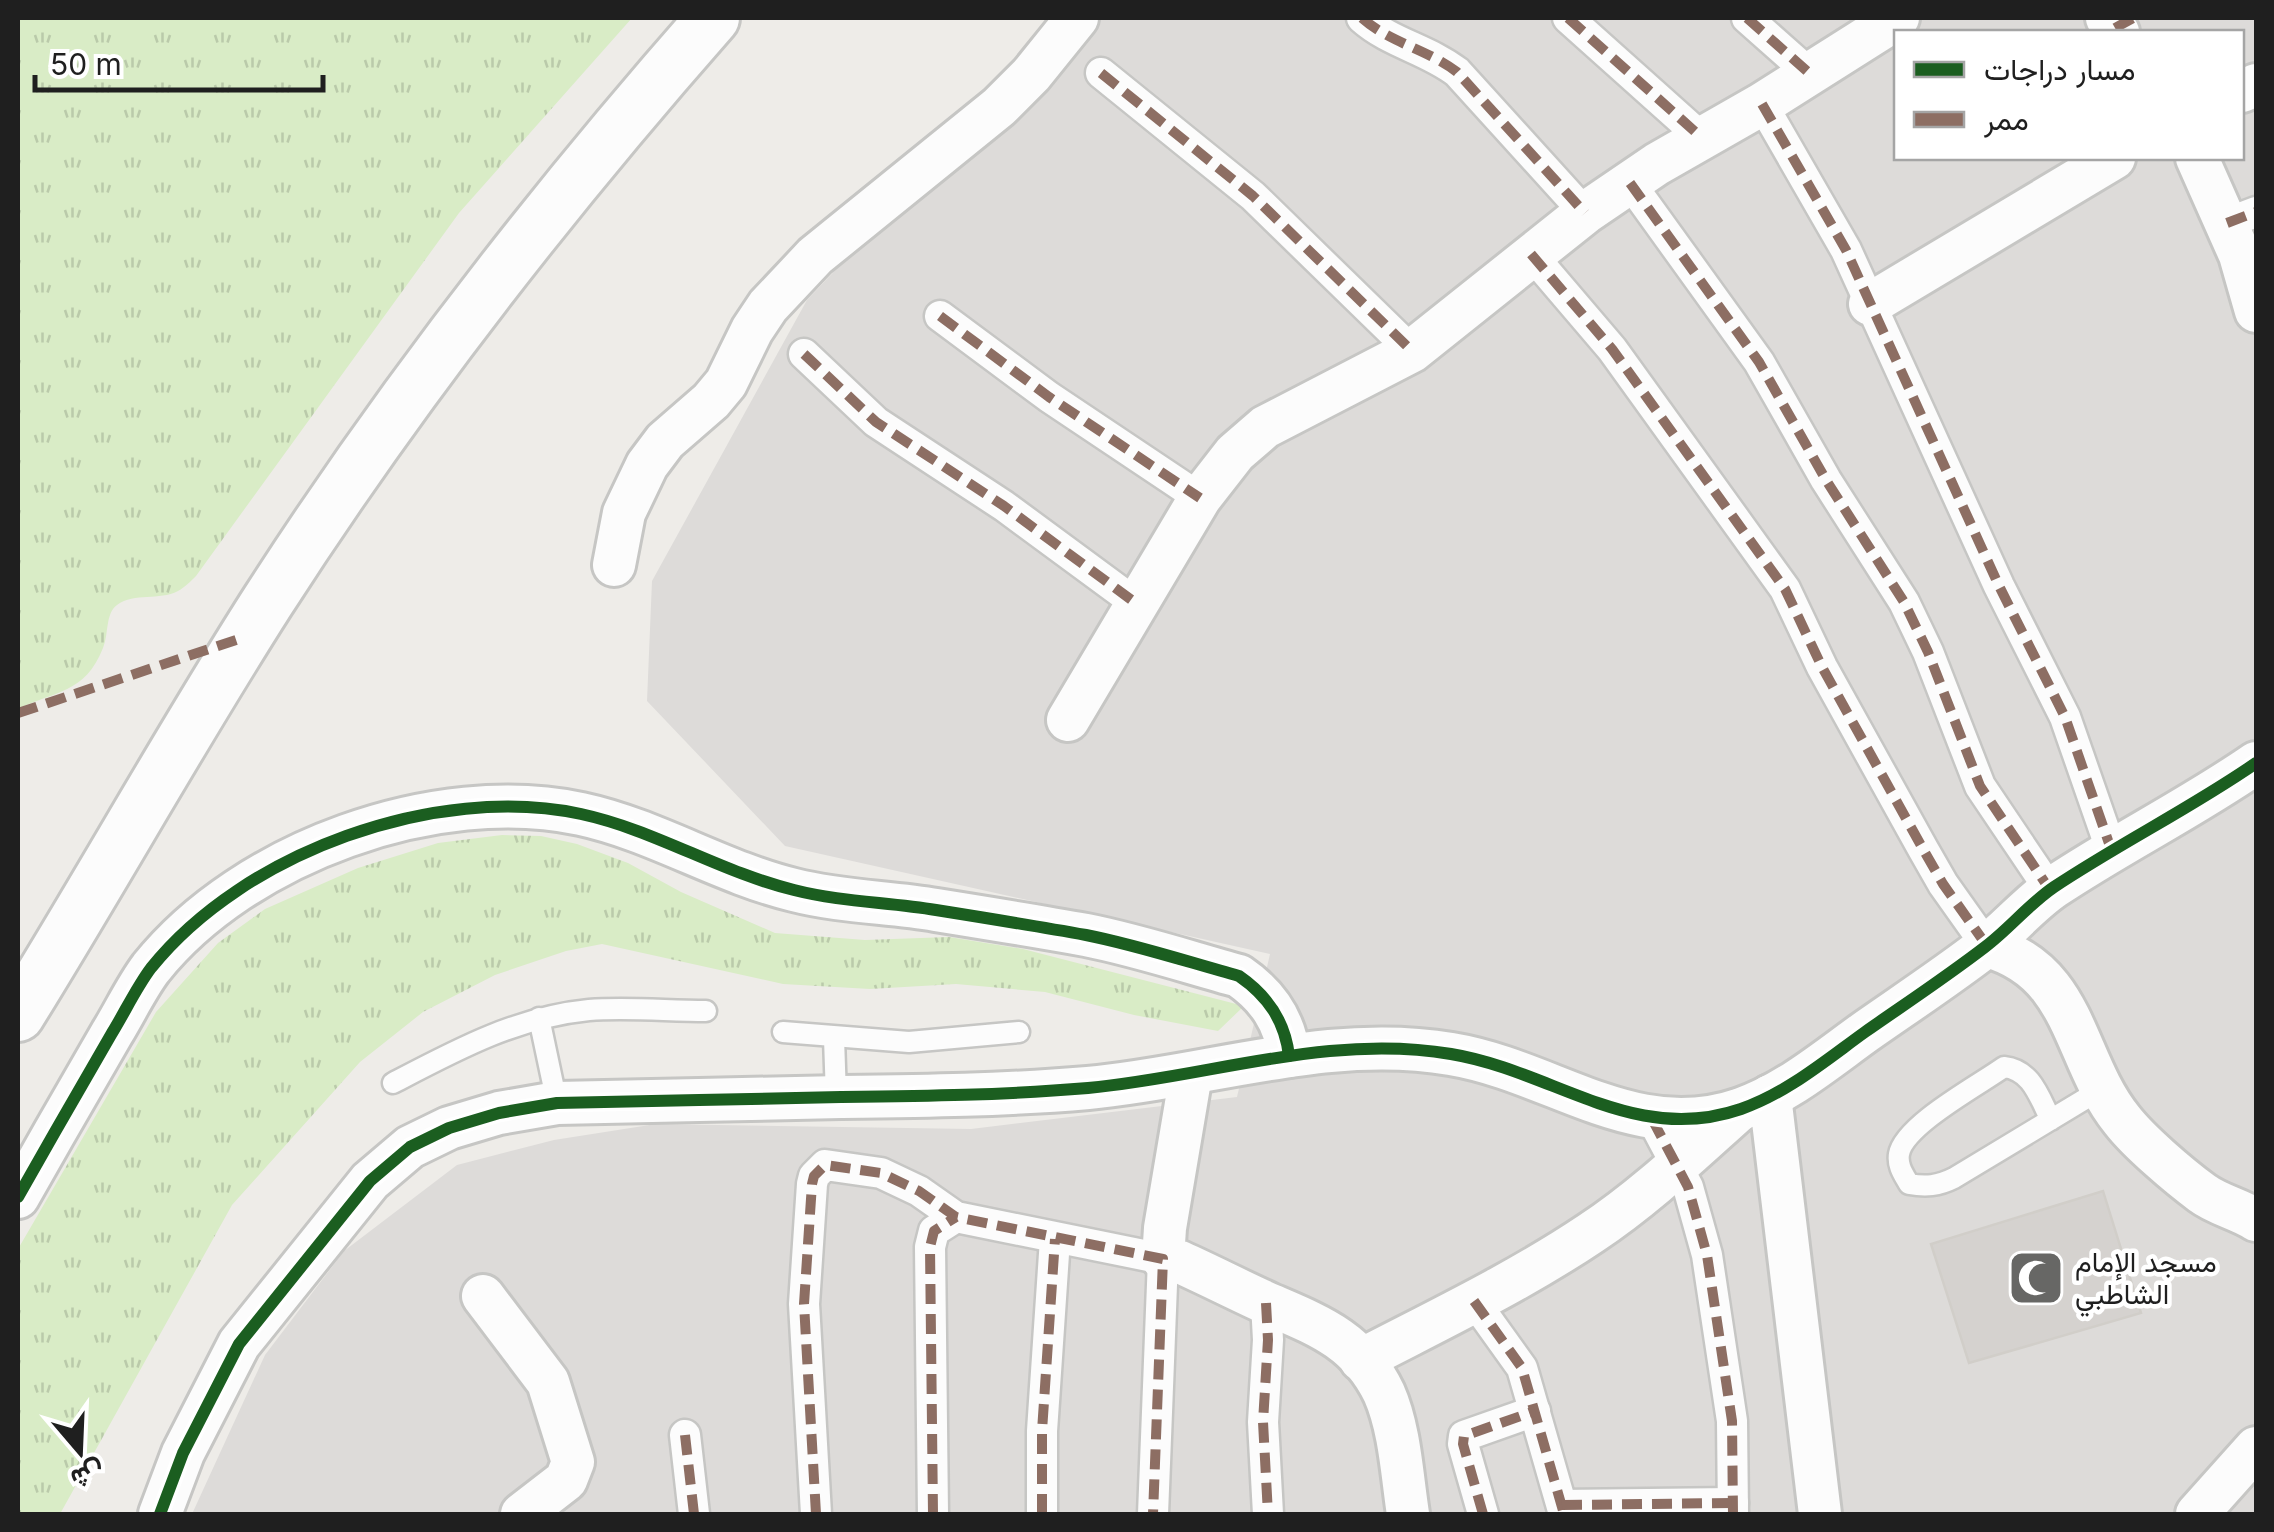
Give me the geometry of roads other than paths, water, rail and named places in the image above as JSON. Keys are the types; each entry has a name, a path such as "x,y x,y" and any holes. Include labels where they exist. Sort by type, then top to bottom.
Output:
{"street":[{"path":"18,1015 201,706 351,477 524,240 713,18"},
{"path":"614,565 624,513 646,465 726,382 768,306 815,256 999,107 1077,18"},
{"path":"1362,18 1397,42 1438,58 1456,72 1584,213"},
{"path":"1568,18 1702,137"},
{"path":"1747,18 1809,73"},
{"path":"1068,720 1217,472 1265,428 1412,350 1584,213 1898,18"},
{"path":"1101,72 1253,196 1412,350"},
{"path":"1762,104 1846,250 1998,586 2065,717 2112,852"},
{"path":"1870,304 2111,160"},
{"path":"2198,160 2242,218 2256,311"},
{"path":"1630,183 1759,362 1826,480 1904,602 1928,652 1980,786 2050,890"},
{"path":"1530,254 1612,349 1785,589 1822,667 1923,850 1987,946 2012,953 2052,986 2087,1053 2100,1090 2124,1124 2204,1194 2256,1220"},
{"path":"940,316 988,354 1200,498"},
{"path":"804,354 876,422 1004,506 1137,604"},
{"path":"1361,1360 1592,1233 1755,1103 1987,946 2050,890 2188,808 2256,762"},
{"path":"18,1197 150,970 194,926 252,882 328,844 401,820 470,806 544,808 582,814 619,824 700,859 833,900 899,904 1089,936 1239,976 1264,996 1274,1010 1287,1039 1289,1056"},
{"path":"160,1514 183,1453 239,1344 370,1181 410,1147 449,1128 500,1113 557,1104 1092,1088 1289,1056 1366,1048 1451,1054 1497,1064 1624,1114 1652,1119 1693,1119 1755,1103"},
{"path":"1153,1514 1165,1228 1191,1074"},
{"path":"1755,1103 1820,1514"},
{"path":"1474,1301 1522,1368 1563,1510 1733,1509 1732,1420 1707,1255 1688,1187 1652,1119"},
{"path":"816,1514 804,1304 814,1176 824,1166 880,1172 919,1190 956,1217 1163,1258 1320,1324 1361,1360 1383,1392 1391,1414 1408,1514"},
{"path":"933,1514 930,1247 934,1231 956,1217"},
{"path":"1042,1514 1042,1431 1056,1239"},
{"path":"484,1296 548,1382 570,1446 573,1462 566,1480 541,1509"},
{"path":"1266,1303 1263,1422 1268,1514"},
{"path":"1483,1514 1464,1436 1534,1411"},
{"path":"685,1435 694,1514"},
{"path":"2197,1514 2256,1448"}],"lane":[{"path":"393,1083 475,1041 539,1018 594,1010 706,1012"},
{"path":"539,1018 557,1104"},
{"path":"783,1032 909,1042 1019,1032"},
{"path":"834,1038 836,1097"},
{"path":"2051,1120 2030,1078 2004,1067 1915,1129 1899,1152 1898,1166 1909,1184 1942,1184 2051,1120 2100,1090"}],"place":[{"name":"مسجد الإمام الشاطبي","path":"2036,1278"}]}
